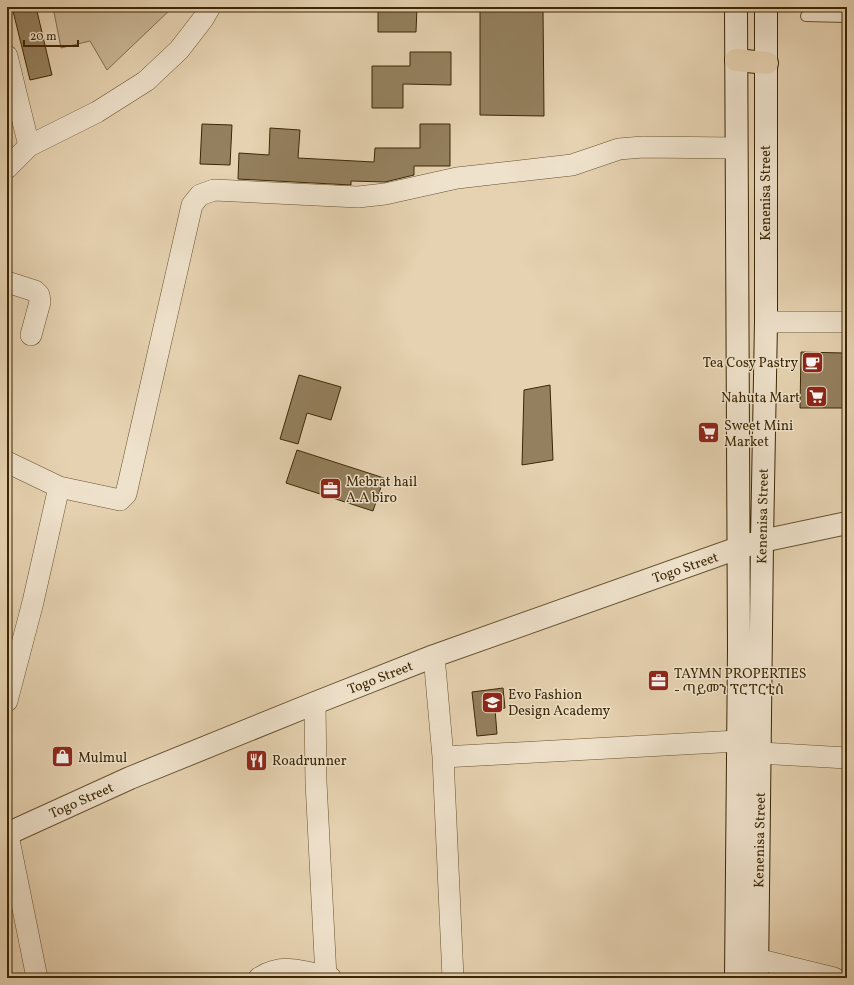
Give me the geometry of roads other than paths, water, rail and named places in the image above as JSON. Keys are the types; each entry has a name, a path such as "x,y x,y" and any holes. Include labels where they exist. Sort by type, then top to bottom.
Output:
{"main road":[{"name":"Kenenisa Street","path":"736,7 739,649 736,978"},
{"name":"Kenenisa Street","path":"757,968 766,322 766,7"},
{"path":"736,60 766,63"},
{"name":"Togo Street","path":"7,834 130,778 434,656 738,548 762,541 847,523"}],"street":[{"path":"7,168 29,146 97,112 146,80 179,50 204,19 210,7"},
{"path":"7,56 29,146"},
{"path":"7,462 59,487 120,500 126,494 192,205 200,195 214,190 358,197 385,194 457,178 572,165 619,149 643,147 736,148"},
{"path":"7,282 35,291 40,295 40,302 31,335"},
{"path":"766,322 847,322"},
{"path":"7,701 33,602 59,487"},
{"path":"434,656 444,757 453,978"},
{"path":"260,978 280,969 296,969 329,977 316,782 315,703"},
{"path":"444,757 738,740"},
{"path":"760,753 847,758"},
{"path":"7,830 37,978"},
{"path":"757,968 834,978"}],"lane":[{"path":"806,16 847,17"}],"place":[{"name":"Tea Cosy Pastry","path":"813,362"},
{"name":"Nahuta Mart","path":"816,397"},
{"name":"Sweet Mini Market","path":"708,433"},
{"name":"Mebrat hail A.A biro","path":"330,489"},
{"name":"TAYMN PROPERTIES - ጣይመን ፕሮፐርቲስ","path":"659,681"},
{"name":"Evo Fashion Design Academy","path":"493,702"},
{"name":"Mulmul","path":"62,757"},
{"name":"Roadrunner","path":"256,760"}]}
